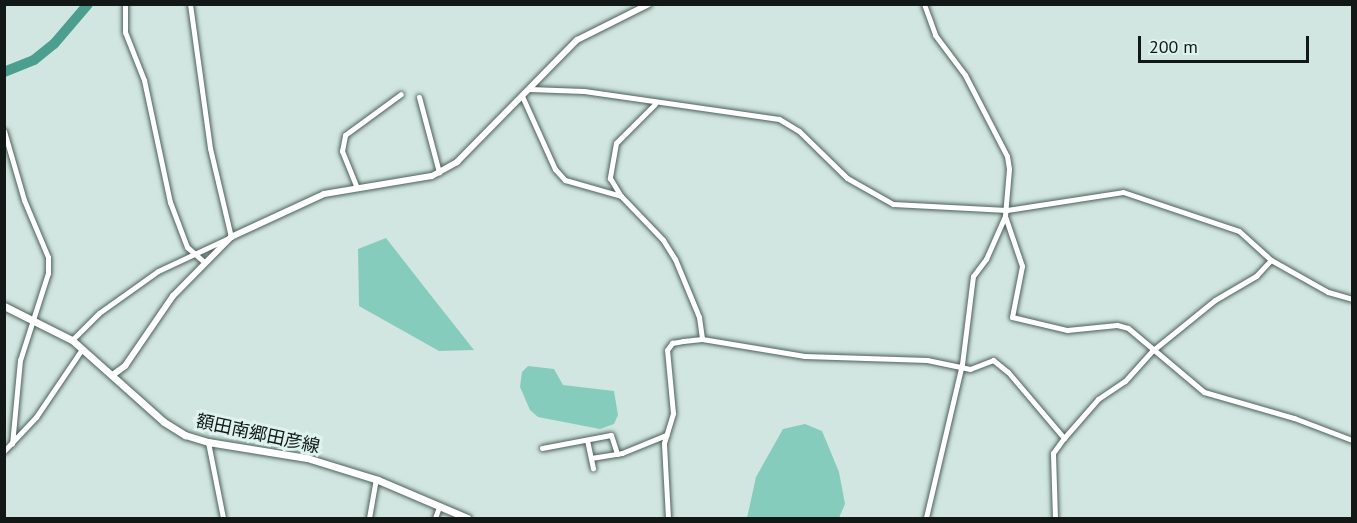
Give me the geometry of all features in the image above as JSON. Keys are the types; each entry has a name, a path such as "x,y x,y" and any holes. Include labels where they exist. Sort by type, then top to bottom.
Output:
{"main road":[{"name":"額田南郷田彦線","path":"4,306 72,340 114,374 164,422 208,442 307,458 376,479 467,519"}],"street":[{"path":"125,4 125,32 144,80 170,202 187,247 204,262"},
{"path":"190,4 210,148 231,237"},
{"path":"72,340 117,299 194,252 231,237 297,204 357,188 400,184 440,172 478,145 577,40 649,4"},
{"path":"924,4 935,34 965,75 1007,156 1006,213 1023,266 1012,317 1067,330 1117,325 1128,328 1152,351 1204,392 1294,418 1353,440"},
{"path":"530,89 584,91 655,104 779,119 799,131 847,178 893,204 1006,213 1123,192 1239,231 1271,260 1328,292 1353,298"},
{"path":"357,188 342,151 345,135 401,94"},
{"path":"522,96 565,180 621,196"},
{"path":"419,98 440,172"},
{"path":"655,104 612,150 610,178 621,196 663,240 675,259 699,317 702,339"},
{"path":"4,131 24,200 48,257 48,273 31,318 20,360 12,444"},
{"path":"926,519 960,367 972,276 986,259 1006,213"},
{"path":"114,374 125,366 138,341 204,262 231,237"},
{"path":"1055,519 1053,453 1064,438 1098,399 1125,381 1152,351 1215,300 1256,276 1271,260"},
{"path":"668,519 666,435 673,413 668,346 702,339 805,356 927,360 970,369 993,360 999,363 1064,438"},
{"path":"4,451 12,444 82,349"},
{"path":"542,448 611,435 617,454"},
{"path":"591,458 617,454 666,435"},
{"path":"587,440 593,468"},
{"path":"208,442 223,519"},
{"path":"369,519 376,479"},
{"path":"435,519 439,507"}],"green space":[{"path":"386,238 474,350 439,351 359,306 358,249"},
{"path":"528,366 554,369 563,385 614,391 618,415 614,424 600,429 538,417 530,410 520,387 522,372"},
{"path":"805,424 822,431 839,472 845,504 839,518 747,518 756,477 783,429"}],"waterway":[{"path":"4,72 34,60 54,44 88,4"}]}
